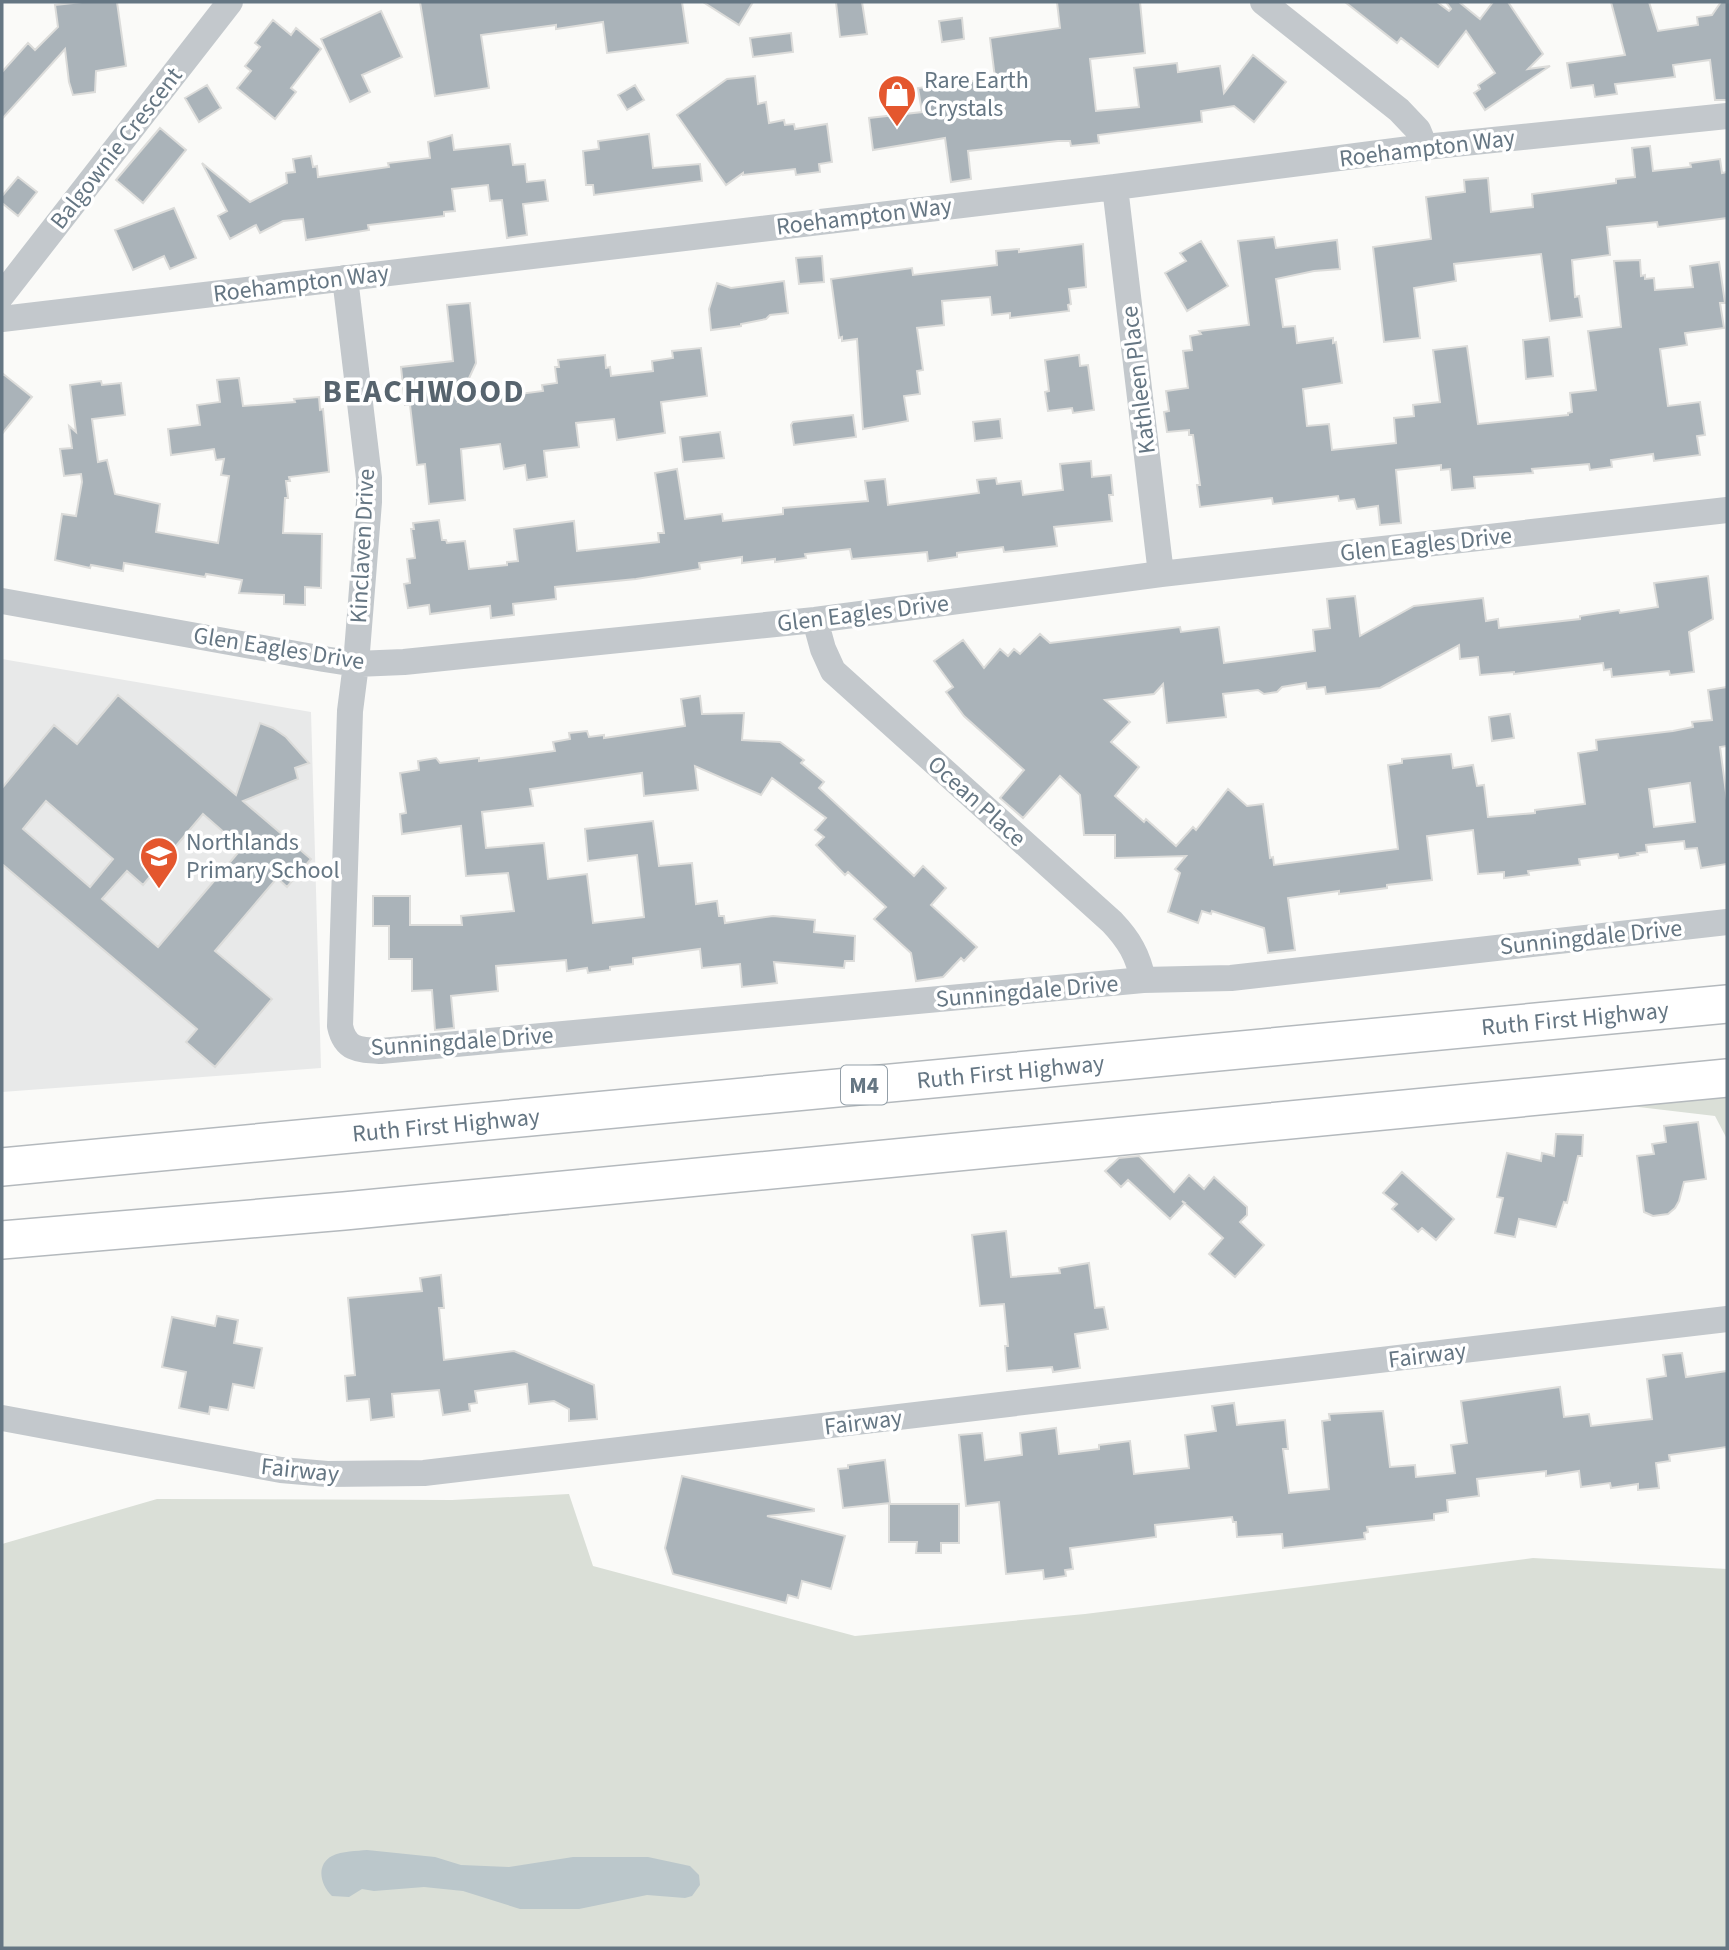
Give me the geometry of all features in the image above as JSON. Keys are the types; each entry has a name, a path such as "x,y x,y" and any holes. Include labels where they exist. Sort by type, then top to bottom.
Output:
{"highway":[{"name":"Ruth First Highway","path":"2,1167 1727,1004"},
{"path":"2,1240 344,1211 1727,1078"}],"street":[{"name":"Balgownie Crescent","path":"2,295 230,2"},
{"path":"1263,2 1399,110 1418,130 1425,147"},
{"name":"Roehampton Way","path":"2,319 1115,187 1425,147 1727,116"},
{"name":"Kathleen Place","path":"1115,187 1161,574"},
{"name":"Kinclaven Drive","path":"340,1026 350,712 369,502 369,478 345,278"},
{"name":"Glen Eagles Drive","path":"2,601 356,664 436,660 815,620 1161,574 1727,510"},
{"name":"Ocean Place","path":"815,620 823,649 833,671 1112,922 1128,940 1139,959 1143,980"},
{"name":"Sunningdale Drive","path":"340,1026 342,1037 348,1045 362,1050 382,1051 1143,980 1231,978 1727,922"},
{"name":"Fairway","path":"2,1418 281,1471 327,1474 424,1473 1727,1319"}],"shaded area":[{"name":"Northlands Primary School","path":"2,659 311,712 321,1068 2,1092"},
{"path":"1727,1096 1727,1139 1715,1116 1630,1106"},
{"path":"569,1494 593,1566 855,1636 1085,1614 1533,1558 1727,1569 1727,1948 2,1948 2,1544 157,1499 452,1500"},
{"path":"367,1850 435,1857 461,1865 509,1867 573,1857 648,1857 690,1866 699,1875 700,1885 692,1896 685,1898 647,1895 579,1909 520,1909 463,1891 424,1887 374,1891 362,1889 349,1897 332,1896 323,1881 323,1865 332,1856 340,1853"}],"building":[{"path":"117,2 126,66 96,71 95,92 73,95 65,49 2,119 2,72 28,43 35,50 58,27 55,5"},
{"path":"420,2 682,2 688,43 607,53 603,22 481,35 489,88 435,96"},
{"path":"703,2 753,2 739,25"},
{"path":"836,2 862,2 867,34 840,37"},
{"path":"1057,2 1140,2 1145,53 1090,59 1096,111 1139,107 1134,68 1177,63 1178,72 1220,66 1224,93 1253,55 1286,82 1254,122 1234,106 1201,111 1202,122 1098,135 1099,143 1071,146 1070,141 1058,141 968,151 971,179 951,182 945,138 873,150 869,118 922,112 918,88 995,78 990,38 1060,28"},
{"path":"1345,2 1437,2 1449,11 1451,9 1446,2 1459,2 1480,19 1493,2 1508,2 1543,54 1528,69 1550,66 1485,110 1474,93 1480,89 1478,85 1495,73 1466,31 1438,67 1401,38 1397,43"},
{"path":"1611,2 1649,2 1658,31 1698,25 1697,17 1712,15 1721,2 1727,2 1727,100 1715,100 1710,60 1673,65 1675,77 1615,84 1617,94 1595,97 1593,85 1571,88 1567,63 1625,55"},
{"path":"381,11 402,57 362,75 370,92 350,102 321,39"},
{"path":"962,18 964,39 942,42 939,21"},
{"path":"273,20 291,35 296,28 321,49 291,88 296,92 275,119 237,88 251,71 245,66 260,47 255,43"},
{"path":"791,33 793,52 753,57 750,38"},
{"path":"755,76 758,104 766,102 769,123 784,120 785,125 794,124 795,129 827,124 832,162 819,164 820,172 796,175 795,169 743,173 726,185 677,115 727,79"},
{"path":"207,85 221,108 199,122 185,98"},
{"path":"635,85 644,100 627,110 618,95"},
{"path":"160,128 186,150 143,203 116,180"},
{"path":"649,134 653,168 700,164 702,181 594,195 593,185 586,185 583,151 599,149 598,141"},
{"path":"452,135 454,150 510,144 513,165 525,164 527,182 545,180 548,201 523,204 527,235 507,238 502,200 490,201 488,185 452,189 455,211 444,212 444,216 368,225 369,230 306,240 303,219 283,221 260,233 256,225 230,239 218,216 227,211 202,163 250,202 287,183 286,173 295,172 293,159 311,156 313,167 317,166 318,177 389,167 388,163 430,158 428,142"},
{"path":"1650,146 1653,171 1691,167 1690,163 1720,159 1722,173 1727,172 1727,218 1658,227 1657,222 1607,227 1610,255 1572,260 1575,297 1579,296 1582,317 1550,321 1541,254 1454,264 1456,281 1414,288 1420,338 1384,342 1373,247 1431,239 1426,197 1465,192 1464,180 1488,178 1491,212 1533,207 1532,194 1616,183 1616,179 1635,177 1632,148"},
{"path":"18,177 37,192 18,216 2,203 2,196"},
{"path":"174,208 196,258 170,269 164,256 133,270 115,230"},
{"path":"1274,237 1276,248 1337,240 1340,269 1276,279 1283,327 1295,326 1297,343 1333,338 1333,343 1336,342 1342,383 1303,389 1307,426 1329,424 1332,450 1396,443 1394,418 1414,416 1413,405 1440,402 1433,350 1467,346 1478,424 1568,415 1572,412 1570,393 1596,390 1588,331 1621,327 1614,261 1640,260 1641,276 1645,275 1645,279 1654,278 1655,290 1693,287 1690,266 1719,262 1725,303 1720,303 1724,328 1685,333 1687,345 1660,349 1668,406 1700,402 1705,435 1697,436 1700,455 1654,461 1653,454 1611,460 1612,467 1590,470 1589,464 1532,469 1533,473 1474,477 1475,488 1452,490 1450,469 1441,470 1441,465 1396,470 1401,523 1380,525 1378,506 1357,509 1354,499 1339,501 1338,496 1273,504 1272,498 1200,507 1197,485 1200,485 1193,435 1189,435 1189,430 1167,432 1164,412 1169,411 1166,391 1188,388 1183,351 1192,350 1190,336 1201,334 1199,331 1249,325 1238,241"},
{"path":"1201,241 1228,286 1187,311 1165,273 1186,261 1180,253"},
{"path":"1083,244 1086,287 1069,289 1069,311 1010,318 1010,313 992,315 990,297 942,301 944,325 917,328 923,370 917,371 920,394 904,396 908,421 863,429 857,339 842,341 842,337 839,338 831,279 912,268 913,275 997,265 996,251 1019,249 1019,252"},
{"path":"822,256 824,282 799,284 796,258"},
{"path":"784,281 788,313 770,315 766,319 741,326 711,330 709,309 717,283 731,288"},
{"path":"470,303 476,363 458,402 543,391 542,385 557,383 555,367 559,367 558,360 605,355 606,368 610,367 611,376 653,371 652,361 673,358 672,351 701,348 707,396 661,402 665,433 617,440 614,419 576,423 579,447 544,451 547,477 527,480 525,465 504,469 500,444 461,449 465,500 429,504 425,464 417,465 410,405 405,405 401,367 453,361 447,305"},
{"path":"1549,337 1553,376 1526,379 1523,340"},
{"path":"1079,355 1080,366 1088,365 1094,410 1073,413 1072,408 1048,411 1045,392 1049,391 1045,360"},
{"path":"2,373 32,397 2,434"},
{"path":"239,378 243,406 295,402 294,399 319,397 320,410 323,409 329,472 289,477 290,481 286,481 288,498 285,498 283,533 322,534 321,588 305,587 305,605 284,604 284,595 239,593 242,580 206,574 205,577 124,563 123,571 91,565 90,568 55,560 62,514 76,516 82,482 81,474 64,476 60,449 72,448 69,426 76,432 70,385 101,381 102,385 121,383 125,415 92,419 98,462 107,460 115,494 160,504 156,532 218,543 229,476 221,475 224,459 216,460 214,449 171,455 168,429 200,425 197,405 220,402 217,380"},
{"path":"853,415 856,437 794,445 791,425 793,422"},
{"path":"1000,419 1002,438 975,441 973,422"},
{"path":"720,432 724,458 683,462 680,437"},
{"path":"1091,461 1092,477 1111,475 1113,495 1109,495 1112,521 1054,527 1057,546 1004,552 1003,547 957,553 957,557 928,561 927,552 852,559 850,549 805,554 806,558 775,562 775,559 742,563 742,557 699,563 700,569 555,587 556,599 513,604 514,615 491,618 490,606 430,614 429,605 408,608 404,584 410,583 407,559 415,558 411,529 414,529 413,523 439,520 442,540 447,543 465,541 469,569 507,565 507,562 518,561 514,529 574,521 577,551 659,542 658,533 664,533 655,473 677,469 685,519 722,514 723,521 783,514 783,508 868,501 865,481 885,479 888,505 979,493 977,480 996,478 997,484 1021,481 1023,495 1063,490 1060,464"},
{"path":"1708,576 1713,619 1689,632 1694,672 1670,675 1669,671 1612,677 1611,669 1604,670 1603,663 1514,674 1480,675 1478,657 1460,659 1459,645 1380,688 1326,694 1325,687 1307,689 1306,683 1282,687 1277,692 1264,694 1258,690 1223,694 1226,717 1167,723 1163,684 1154,694 1105,700 1130,722 1111,742 1139,767 1115,796 1176,846 1193,827 1196,830 1228,789 1247,806 1263,804 1270,858 1273,857 1274,865 1398,849 1388,765 1402,763 1402,759 1451,754 1453,768 1473,765 1477,786 1484,785 1488,817 1535,813 1535,810 1585,804 1578,753 1597,750 1596,740 1673,731 1693,727 1692,722 1712,720 1708,690 1727,687 1727,746 1720,747 1727,800 1727,864 1701,868 1697,848 1685,849 1684,841 1646,845 1647,852 1637,853 1638,855 1619,858 1618,854 1579,859 1580,865 1528,871 1529,875 1504,878 1504,872 1478,874 1473,830 1427,836 1432,880 1339,894 1339,891 1288,898 1295,950 1268,953 1264,928 1212,911 1211,914 1202,911 1198,923 1168,912 1180,873 1175,869 1186,856 1115,858 1115,835 1084,835 1080,795 1060,776 1023,818 1000,798 1024,770 964,716 946,692 953,687 934,661 963,640 984,668 1000,649 1008,656 1014,649 1020,654 1040,634 1050,643 1180,627 1181,632 1219,627 1224,663 1315,651 1313,630 1330,628 1327,599 1355,596 1360,636 1414,606 1483,598 1486,621 1498,619 1499,628 1580,619 1580,616 1619,610 1620,613 1658,607 1654,583","holes":["1690,783 1695,822 1654,827 1649,789"]},
{"path":"118,695 236,795 260,723 286,737 309,763 295,768 298,779 243,801 311,859 287,887 277,878 215,951 272,999 215,1067 186,1042 197,1029 2,864 2,788 54,725 77,744","holes":["46,801 113,859 90,887 23,829","203,814 242,848 158,947 102,899 127,871 143,885"]},
{"path":"700,696 702,714 744,713 742,740 780,742 804,760 801,763 824,782 819,788 914,876 923,866 946,888 931,905 977,947 964,961 961,958 943,977 916,981 911,953 874,919 886,907 848,872 845,875 816,845 824,837 815,830 826,818 772,778 761,795 695,766 698,790 644,796 642,773 530,789 533,806 482,812 486,848 544,843 548,879 587,874 593,923 644,917 637,855 588,861 585,829 653,821 659,866 692,863 696,904 717,901 719,916 724,916 725,923 773,916 815,920 814,932 855,936 854,961 845,961 844,968 774,962 777,983 742,987 740,964 702,968 700,949 633,958 633,964 588,973 587,968 567,971 566,960 496,966 498,991 451,996 454,1028 435,1030 432,990 412,991 412,959 389,959 389,926 373,926 373,896 410,896 410,925 462,925 461,916 514,911 508,873 466,876 461,826 402,834 400,814 406,813 400,773 419,770 418,761 436,758 440,763 479,758 479,761 555,751 553,742 570,739 569,733 587,731 589,737 604,735 604,738 685,726 681,699"},
{"path":"1510,714 1514,738 1492,741 1489,717"},
{"path":"1698,1122 1706,1179 1684,1182 1679,1201 1668,1214 1653,1216 1644,1212 1637,1156 1654,1154 1652,1144 1666,1142 1664,1126"},
{"path":"1556,1134 1583,1135 1582,1156 1578,1156 1567,1203 1564,1202 1556,1227 1519,1219 1515,1237 1495,1233 1503,1198 1497,1197 1507,1153 1541,1161 1542,1153 1554,1156"},
{"path":"1139,1156 1174,1192 1189,1175 1204,1189 1214,1177 1247,1207 1247,1215 1240,1222 1264,1245 1235,1277 1209,1254 1223,1238 1185,1203 1170,1219 1128,1180 1121,1187 1105,1171 1119,1158"},
{"path":"1402,1172 1454,1219 1436,1240 1422,1228 1418,1232 1392,1209 1397,1204 1383,1193"},
{"path":"1006,1231 1011,1277 1060,1273 1059,1268 1089,1263 1095,1308 1104,1307 1108,1329 1075,1334 1080,1368 1053,1372 1052,1367 1007,1371 1005,1346 1008,1346 1004,1304 980,1306 972,1235"},
{"path":"441,1275 444,1308 439,1308 444,1360 514,1351 594,1385 597,1419 569,1421 569,1409 554,1401 529,1404 527,1384 475,1391 477,1403 469,1404 470,1411 443,1415 439,1390 392,1394 394,1417 371,1420 369,1399 347,1401 345,1376 355,1375 348,1298 422,1291 420,1278"},
{"path":"217,1316 238,1320 234,1343 262,1348 254,1388 233,1384 228,1410 210,1407 209,1414 179,1408 186,1372 162,1367 172,1317 215,1326"},
{"path":"1682,1353 1686,1377 1727,1371 1727,1447 1669,1455 1670,1461 1656,1463 1659,1488 1638,1490 1638,1484 1611,1488 1610,1483 1581,1487 1579,1471 1546,1476 1546,1471 1477,1479 1479,1496 1447,1500 1448,1512 1434,1514 1434,1520 1367,1527 1365,1539 1283,1548 1282,1534 1237,1537 1236,1522 1233,1522 1232,1517 1155,1525 1156,1537 1070,1548 1073,1569 1065,1570 1066,1576 1044,1579 1043,1570 1006,1574 999,1502 966,1506 959,1435 982,1433 985,1460 1022,1455 1020,1433 1056,1428 1059,1454 1099,1449 1099,1445 1130,1441 1134,1474 1189,1468 1185,1435 1216,1431 1212,1406 1234,1403 1237,1425 1285,1420 1288,1449 1283,1449 1289,1493 1329,1489 1322,1421 1330,1420 1329,1414 1383,1411 1390,1467 1415,1465 1416,1477 1455,1473 1451,1445 1467,1443 1461,1401 1560,1387 1564,1417 1589,1414 1591,1426 1652,1419 1647,1379 1666,1376 1663,1355"},
{"path":"885,1460 890,1503 843,1508 838,1469"},
{"path":"682,1476 814,1509 767,1516 845,1536 831,1589 802,1581 798,1598 788,1595 786,1603 673,1574 665,1548"},
{"path":"889,1504 959,1504 959,1543 941,1543 941,1553 916,1553 917,1542 889,1542"}],"place":[{"name":"Rare Earth Crystals","path":"897,128"},
{"name":"Northlands Primary School","path":"159,890"}],"district":[{"name":"BEACHWOOD","path":"424,391"}]}
